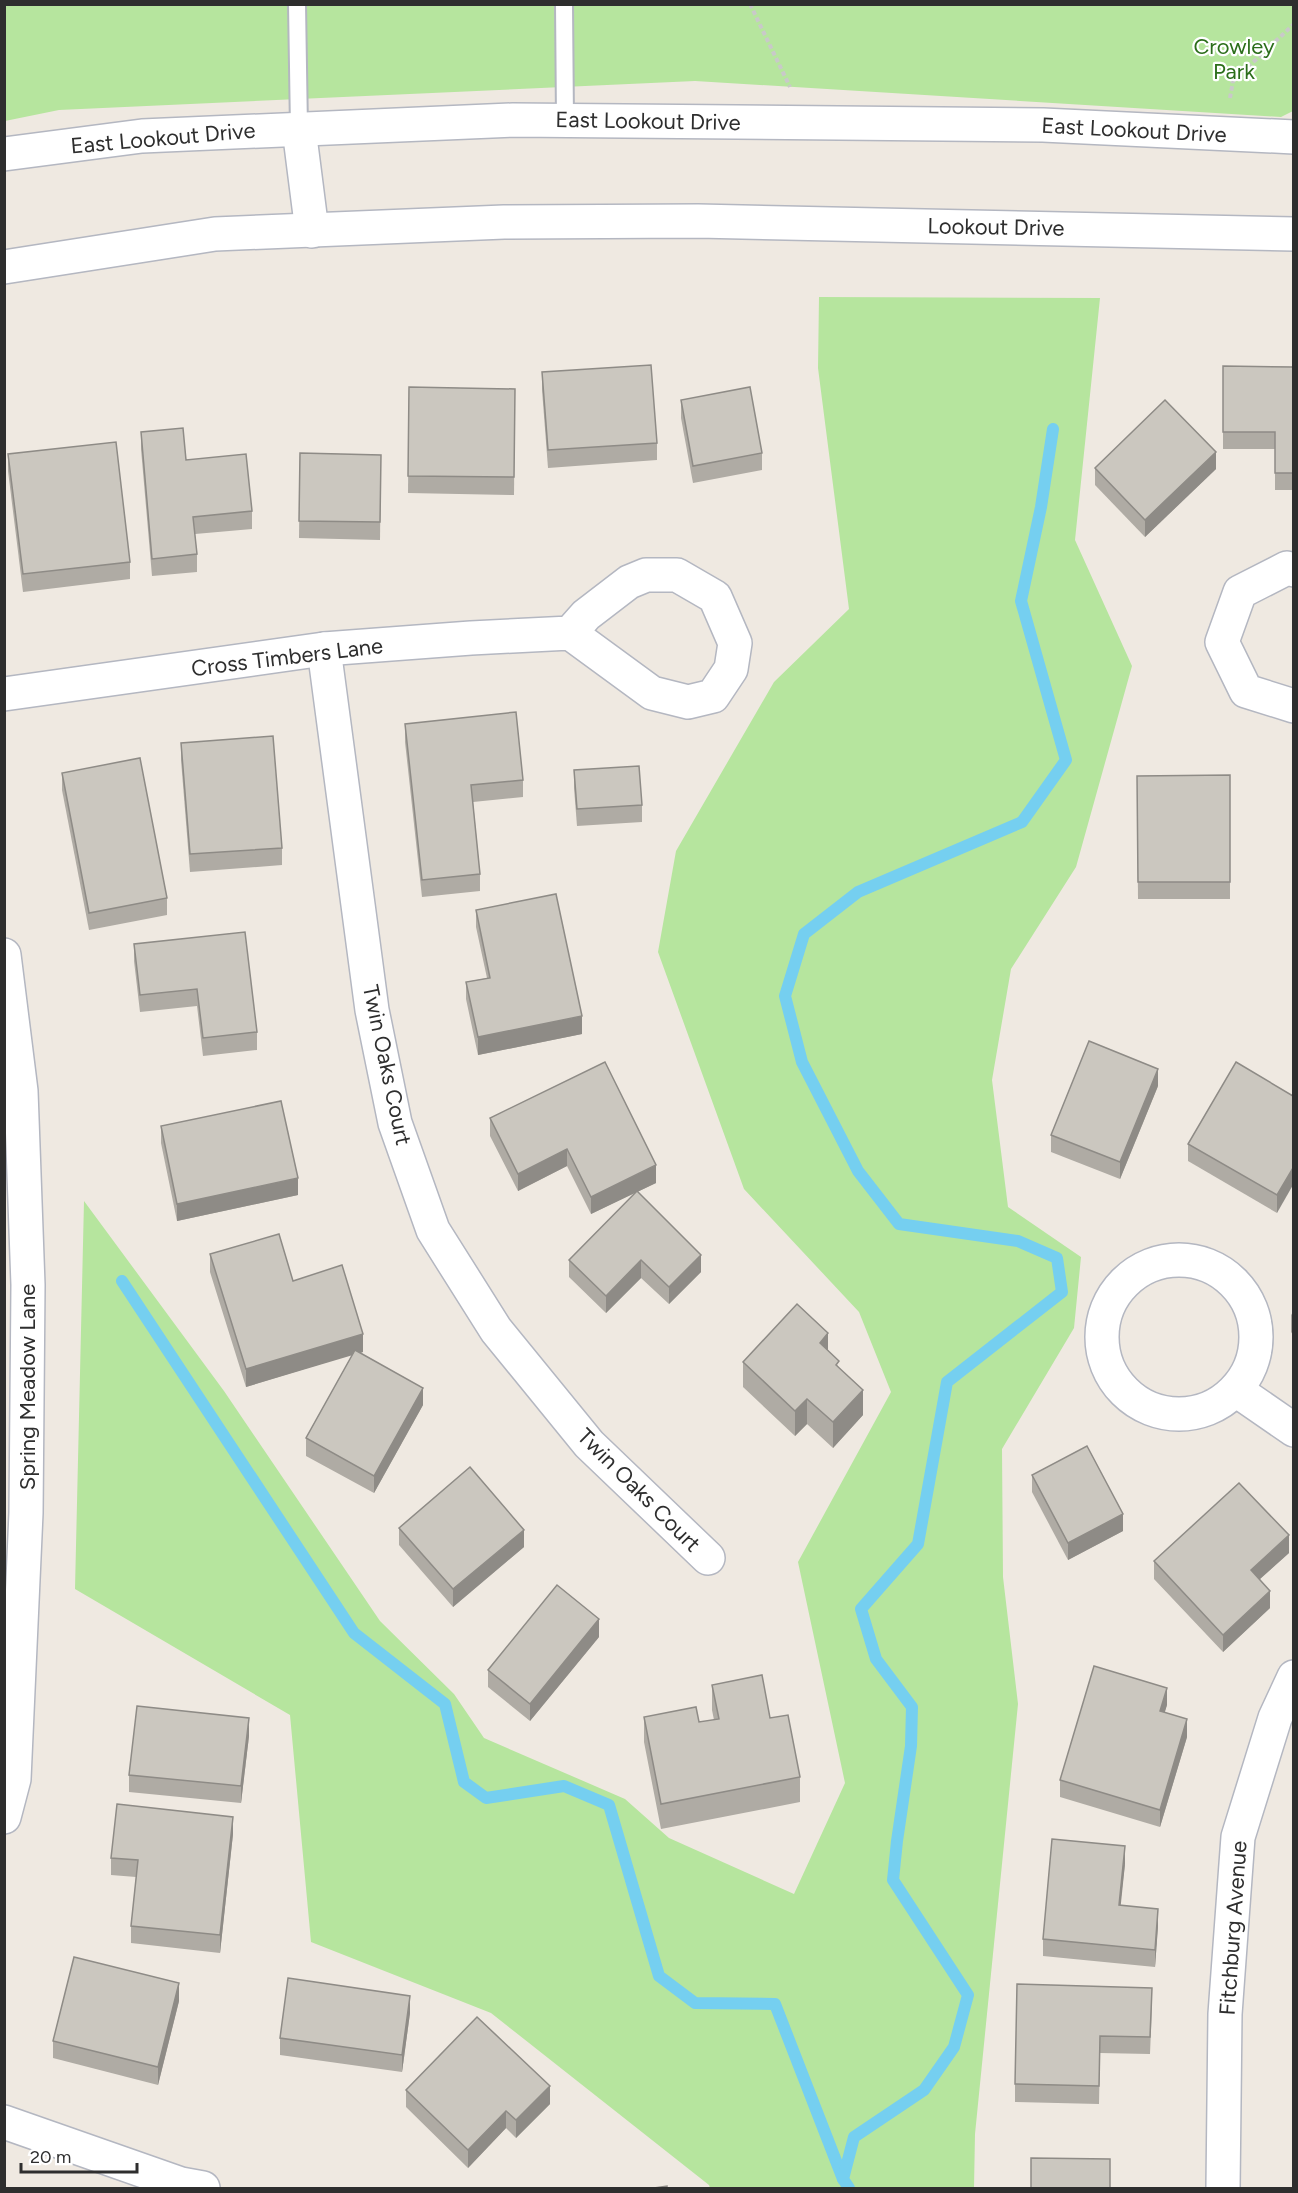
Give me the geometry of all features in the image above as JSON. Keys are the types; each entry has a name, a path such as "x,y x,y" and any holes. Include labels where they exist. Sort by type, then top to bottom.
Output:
{"street":[{"name":"East Lookout Drive","path":"4,154 142,135 513,120 1043,125 1293,137"},
{"path":"4,267 215,234 312,231 299,129"},
{"name":"Lookout Drive","path":"312,231 504,222 698,221 1293,234"},
{"path":"1293,570 1287,568 1239,592 1222,642 1246,690 1293,706"},
{"path":"646,575 677,575 715,597 735,643 731,669 713,696 688,702 652,693 570,633 586,615 629,582 646,575"},
{"name":"Cross Timbers Lane","path":"4,694 324,650 471,638 570,633"},
{"name":"Twin Oaks Court","path":"324,650 372,1010 395,1123 433,1230 496,1330 589,1444 708,1558"},
{"name":"Spring Meadow Lane","path":"4,956 21,1091 28,1285 26,1525 14,1779 4,1817"},
{"path":"1176,1259 1206,1264 1232,1280 1250,1304 1257,1334 1252,1364 1236,1390 1211,1407 1181,1414 1152,1410 1126,1394 1108,1369 1101,1340 1106,1310 1122,1284 1146,1266 1176,1259"},
{"path":"1236,1390 1293,1430"},
{"name":"Fitchburg Avenue","path":"1223,2188 1226,2014 1238,1837 1275,1718 1293,1677"},
{"path":"4,2122 181,2184 202,2188"}],"lane":[{"path":"297,4 299,129"},
{"path":"564,4 565,120"}],"green space":[{"name":"Crowley Park","path":"5,5 1293,5 1293,111 1281,117 695,81 59,110 5,121"},
{"path":"819,297 1100,298 1075,540 1132,666 1076,867 1011,969 992,1080 1008,1207 1081,1257 1074,1328 1002,1449 1003,1577 1018,1704 975,2134 974,2188 710,2188 491,2013 311,1942 290,1715 75,1589 84,1201 224,1391 380,1621 454,1694 484,1738 625,1799 669,1838 794,1894 845,1783 798,1562 891,1392 859,1312 744,1189 658,952 676,851 774,682 849,609 818,368"}],"building":[{"path":"651,365 657,443 548,450 542,372"},
{"path":"1223,366 1293,367 1293,473 1275,473 1275,432 1223,432"},
{"path":"409,387 515,389 514,477 408,476"},
{"path":"750,387 762,453 693,466 681,400"},
{"path":"1165,400 1216,452 1145,520 1095,468"},
{"path":"183,428 186,460 246,454 252,511 193,517 197,554 152,559 141,432"},
{"path":"116,442 130,562 23,574 8,454"},
{"path":"300,453 381,455 380,522 299,521"},
{"path":"516,712 523,780 471,785 480,874 422,880 405,724"},
{"path":"273,736 282,848 190,854 181,743"},
{"path":"140,758 167,898 89,913 62,773"},
{"path":"639,766 642,805 577,809 574,770"},
{"path":"1230,775 1230,882 1138,882 1137,776"},
{"path":"556,894 582,1016 478,1037 466,982 490,978 476,910"},
{"path":"245,932 257,1032 203,1038 197,989 140,995 134,944"},
{"path":"1089,1041 1158,1069 1120,1162 1051,1135"},
{"path":"605,1062 656,1165 591,1197 567,1149 518,1174 490,1118"},
{"path":"1236,1062 1293,1096 1293,1168 1277,1195 1188,1144"},
{"path":"281,1101 298,1178 177,1204 161,1126"},
{"path":"637,1191 701,1255 669,1287 641,1260 606,1296 569,1260"},
{"path":"279,1234 293,1281 342,1265 363,1334 246,1369 210,1254"},
{"path":"797,1304 828,1333 820,1343 839,1361 836,1365 863,1390 833,1422 807,1399 795,1411 743,1362"},
{"path":"355,1350 423,1388 374,1476 306,1438"},
{"path":"1087,1446 1123,1514 1068,1543 1032,1475"},
{"path":"470,1467 524,1530 453,1589 399,1528"},
{"path":"1239,1483 1289,1535 1251,1570 1270,1591 1223,1635 1154,1561"},
{"path":"557,1585 599,1619 530,1704 488,1670"},
{"path":"1094,1666 1167,1688 1160,1711 1187,1719 1160,1810 1060,1780"},
{"path":"762,1675 770,1718 788,1715 800,1777 661,1804 644,1717 696,1707 699,1722 719,1719 712,1685"},
{"path":"137,1706 249,1718 241,1786 129,1775"},
{"path":"117,1804 233,1817 220,1935 131,1926 138,1860 111,1858"},
{"path":"1052,1839 1125,1846 1119,1905 1158,1909 1155,1950 1043,1939"},
{"path":"74,1957 179,1983 158,2067 53,2041"},
{"path":"288,1978 410,1996 402,2055 280,2038"},
{"path":"1017,1984 1152,1988 1150,2037 1100,2036 1099,2086 1015,2084"},
{"path":"477,2017 550,2086 516,2120 506,2111 468,2150 406,2090"},
{"path":"1031,2158 1110,2159 1110,2188 1031,2188"}],"waterway":[{"path":"849,2188 843,2179 854,2137 924,2090 954,2047 968,1995 893,1880 911,1746 912,1707 876,1659 861,1609 918,1544 947,1382 1062,1292 1057,1258 1018,1241 899,1224 858,1171 802,1062 785,996 804,934 858,892 1022,822 1066,760 1021,601 1041,507 1053,429"},
{"path":"122,1281 354,1633 445,1704 464,1782 486,1798 564,1786 609,1805 659,1976 695,2003 775,2004 843,2179"}]}
